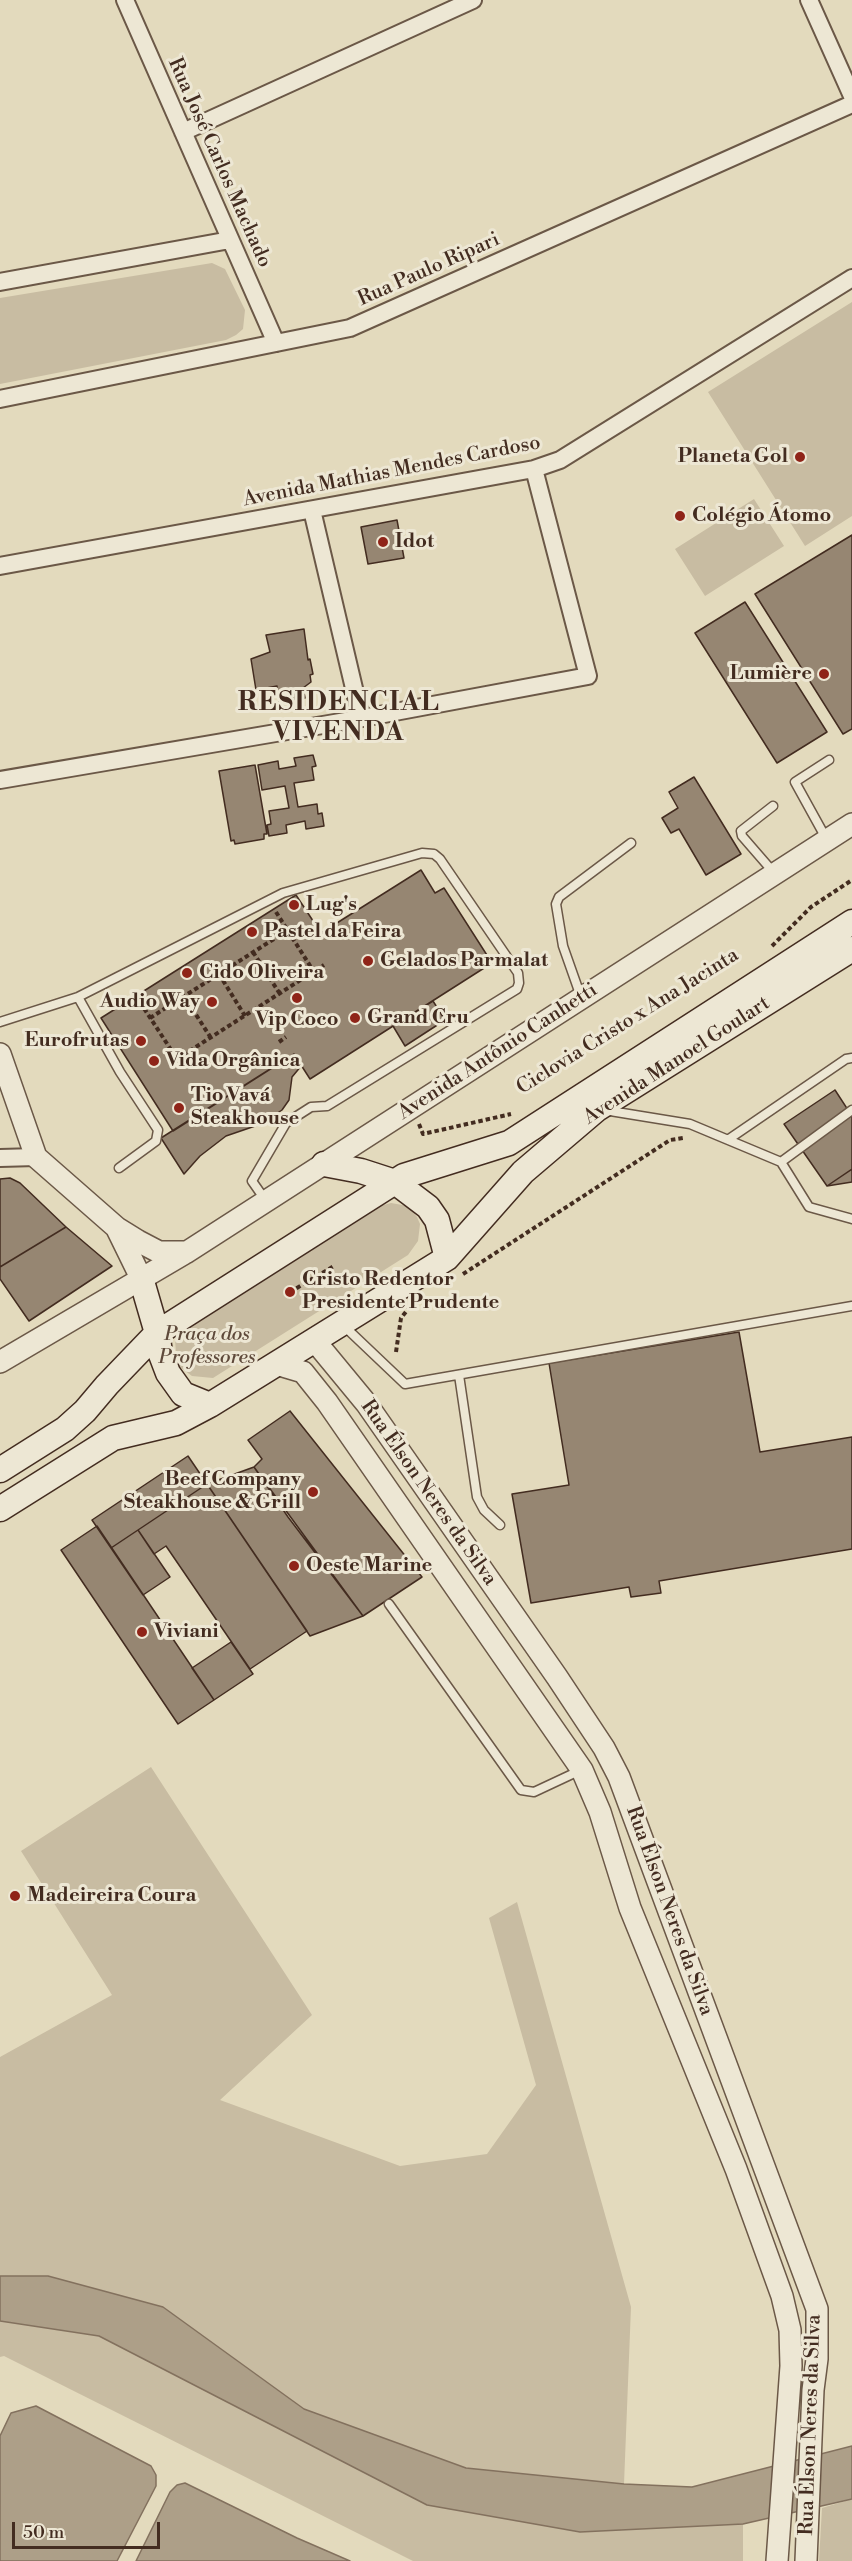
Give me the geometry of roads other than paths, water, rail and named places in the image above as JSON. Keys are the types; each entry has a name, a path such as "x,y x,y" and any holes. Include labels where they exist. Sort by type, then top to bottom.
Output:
{"main road":[{"name":"Avenida Manoel Goulart","path":"0,1470 65,1429 85,1412 107,1385 157,1333 404,1176 509,1143 852,922"},
{"name":"Avenida Manoel Goulart","path":"0,1509 113,1438 176,1423 210,1405 341,1323 451,1268 523,1172 597,1109 852,949"},
{"path":"324,1164 361,1171 395,1182 428,1207 437,1220 451,1268"},
{"path":"141,1278 157,1333 160,1353 173,1380 183,1394 210,1405"}],"street":[{"name":"Rua José Carlos Machado","path":"125,0 276,343"},
{"path":"183,132 473,0"},
{"path":"809,0 852,96"},
{"name":"Rua Paulo Ripari","path":"0,399 350,328 852,104"},
{"path":"0,282 230,240"},
{"name":"Avenida Mathias Mendes Cardoso","path":"0,566 534,469 560,460 852,278"},
{"path":"0,780 361,718 588,676 534,469"},
{"path":"312,510 361,718"},
{"name":"Avenida Antônio Canhetti","path":"0,1362 187,1252 852,824"},
{"path":"0,1054 36,1157 117,1228 159,1252 187,1252"},
{"path":"0,1158 36,1157"},
{"path":"117,1228 141,1278"},
{"name":"Rua Élson Neres da Silva","path":"314,1340 366,1403 557,1677 604,1748 620,1777 817,2309 817,2359 813,2390 806,2561"},
{"name":"Rua Élson Neres da Silva","path":"276,1364 303,1372 327,1402 582,1770 600,1812 630,1908 736,2169 782,2296 790,2330 789,2391 777,2561"},
{"path":"425,1545 452,1528"}],"lane":[{"path":"827,840 795,782 829,760"},
{"path":"773,806 741,831 742,836 776,874"},
{"path":"582,998 562,946 556,904 559,897 631,843"},
{"path":"0,1022 78,998 283,894 422,854 434,854 440,859 518,973 517,989 327,1106 311,1107 286,1124 252,1180 266,1202"},
{"path":"78,998 120,1072 158,1130 156,1141 119,1167"},
{"path":"729,1139 846,1059 852,1058"},
{"path":"597,1109 690,1124 729,1139 781,1162 809,1207 852,1219"},
{"path":"781,1162 852,1110"},
{"path":"341,1323 405,1384 852,1305"},
{"path":"459,1375 477,1497 484,1510 500,1525"},
{"path":"389,1604 520,1790 534,1792 582,1770"}],"place":[{"name":"Planeta Gol","path":"800,457"},
{"name":"Colégio Átomo","path":"680,516"},
{"name":"Idot","path":"383,542"},
{"name":"Lumière","path":"824,674"},
{"name":"Lug's","path":"294,905"},
{"name":"Pastel da Feira","path":"252,932"},
{"name":"Gelados Parmalat","path":"368,961"},
{"name":"Cido Oliveira","path":"187,973"},
{"name":"Vip Coco","path":"297,998"},
{"name":"Audio Way","path":"212,1002"},
{"name":"Grand Cru","path":"355,1018"},
{"name":"Eurofrutas","path":"141,1041"},
{"name":"Vida Orgânica","path":"154,1061"},
{"name":"Tio Vavá Steakhouse","path":"179,1108"},
{"name":"Cristo Redentor Presidente Prudente","path":"290,1292"},
{"name":"Beef Company Steakhouse & Grill","path":"313,1492"},
{"name":"Oeste Marine","path":"294,1566"},
{"name":"Viviani","path":"142,1632"},
{"name":"Madeireira Coura","path":"15,1896"}],"district":[{"name":"RESIDENCIAL VIVENDA","path":"339,719"}],"park label":[{"name":"Praça dos Professores","path":"207,1346"}]}
